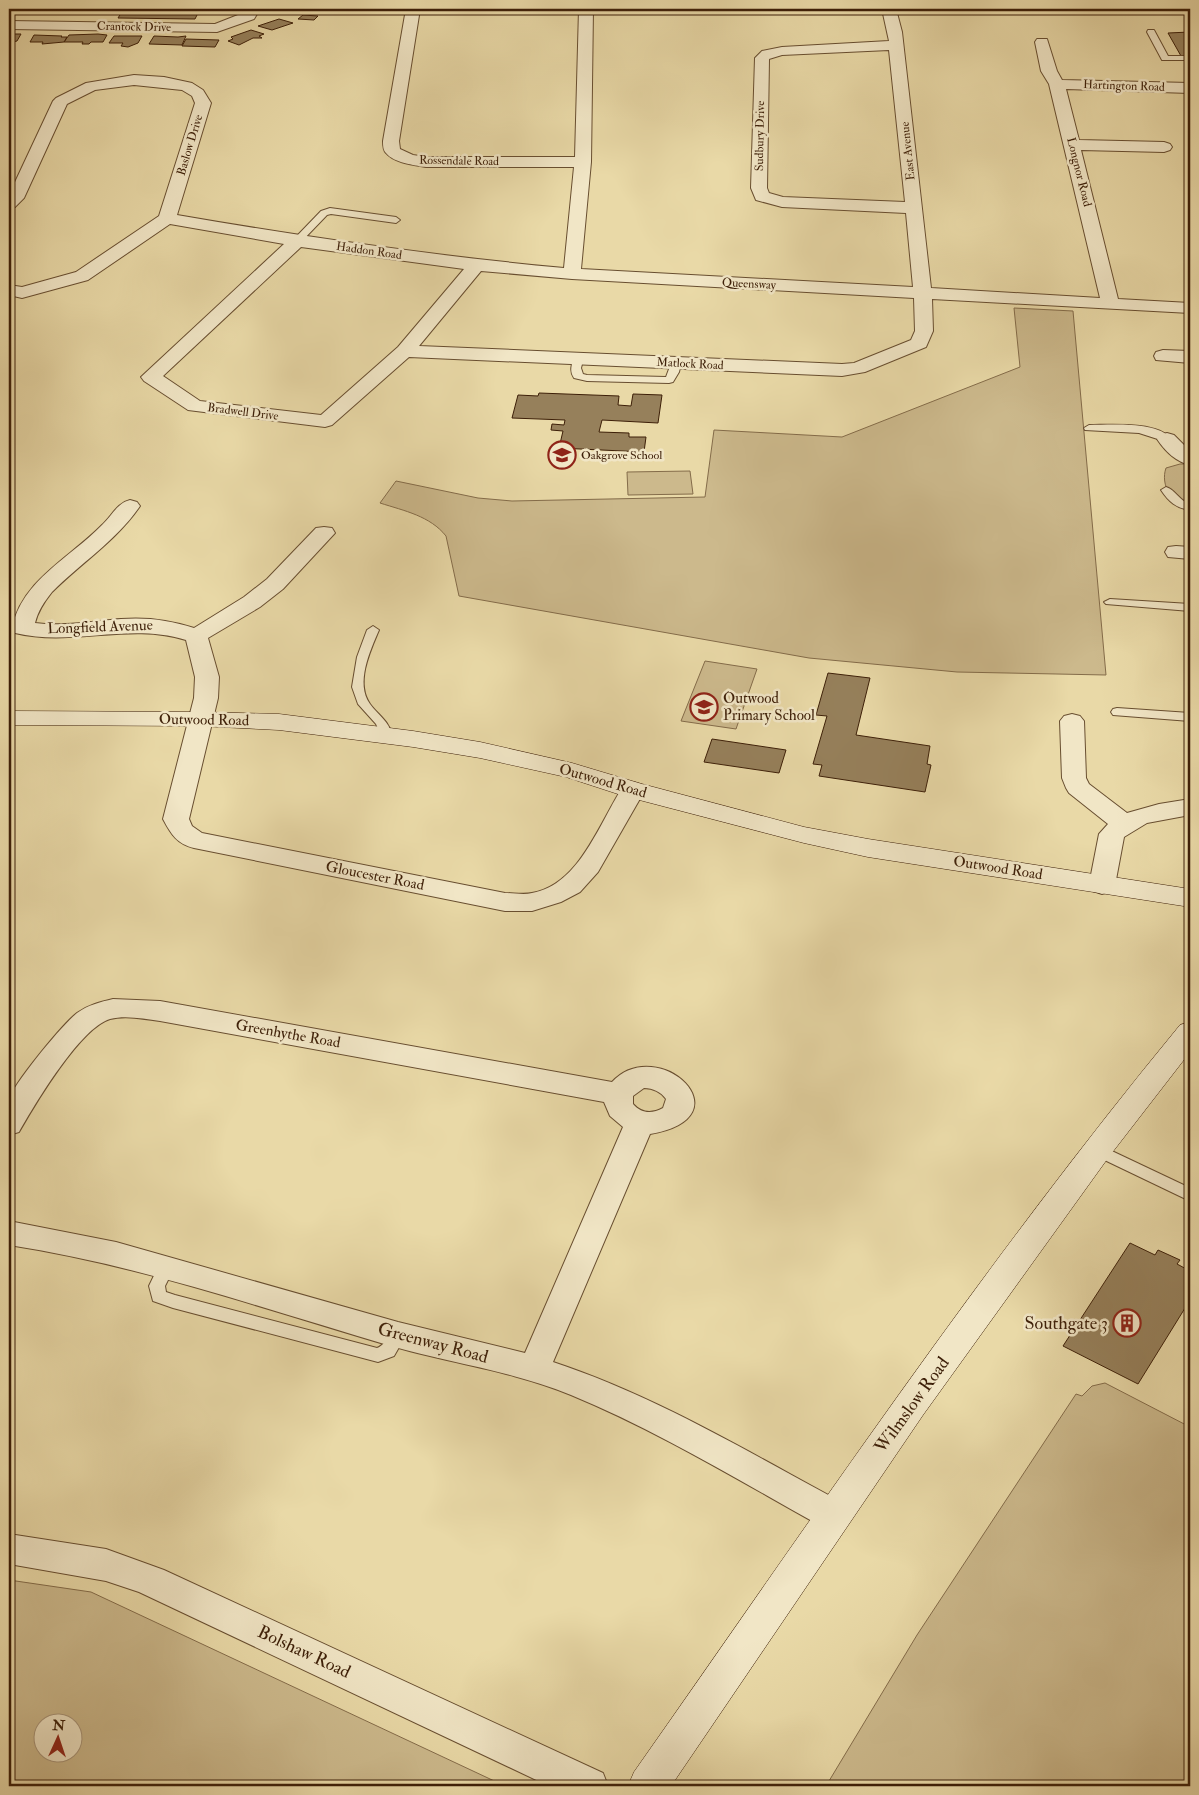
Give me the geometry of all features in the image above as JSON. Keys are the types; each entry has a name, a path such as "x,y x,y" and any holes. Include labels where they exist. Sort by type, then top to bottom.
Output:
{"street":[{"path":"49,26 64,9"},
{"name":"Crantock Drive","path":"9,25 217,28 249,16 253,9"},
{"name":"Rossendale Road","path":"413,9 391,142 392,151 401,157 426,162 583,162"},
{"path":"572,274 583,162 586,9"},
{"name":"East Avenue","path":"889,9 893,21 896,45 923,294"},
{"name":"Longnor Road","path":"1042,42 1049,71 1057,84 1110,303"},
{"name":"Sudbury Drive","path":"896,45 782,51 764,56 762,62 759,188 762,196 782,202 914,208"},
{"name":"Baslow Drive","path":"9,203 16,198 61,101 91,86 134,80 164,82 187,86 198,93 203,103 167,218"},
{"name":"Hartington Road","path":"1057,84 1190,88"},
{"path":"1072,145 1164,147"},
{"path":"9,290 22,293 82,276 167,218"},
{"name":"Haddon Road","path":"167,218 297,242 476,265 572,274"},
{"name":"Bradwell Drive","path":"297,242 151,377 195,406 325,421 405,351 476,265"},
{"name":"Queensway","path":"572,274 1190,308"},
{"name":"Matlock Road","path":"405,351 577,364 842,370 858,368 919,343 924,331 923,294"},
{"path":"1161,356 1190,357"},
{"path":"1167,439 1184,456 1190,459"},
{"name":"Longfield Avenue","path":"130,506 110,530 42,590 27,610 23,618 23,628 48,631 142,624 162,625 196,636"},
{"path":"200,719 206,698 207,676 196,636 252,602 274,584 324,533"},
{"name":"Outwood Road","path":"9,718 200,719 279,722 386,735 480,750 527,760 572,771 633,790 822,839 868,848 1190,898"},
{"name":"Gloucester Road","path":"200,719 176,818 182,831 194,840 505,902 532,902 552,896 570,886 586,872 633,790"},
{"path":"1072,721 1074,778 1078,788 1124,823"},
{"path":"1102,885 1112,834 1124,823 1144,815 1190,807"},
{"name":"Greenhythe Road","path":"9,1124 37,1080 78,1028 100,1012 135,1008 618,1094"},
{"name":"Wilmslow Road","path":"648,1786 737,1659 833,1515 911,1405 1097,1150 1190,1032"},
{"path":"656,1078 671,1084 679,1092 681,1102 678,1111 670,1118 656,1123 640,1122 620,1111 618,1094 626,1085 638,1079 656,1078"},
{"path":"534,1369 640,1122"},
{"name":"Greenway Road","path":"9,1233 76,1245 166,1268 398,1335 534,1369 579,1384 636,1408 833,1515"},
{"name":"Bolshaw Road","path":"9,1549 106,1566 151,1580 589,1786"}],"lane":[{"path":"1151,32 1165,58 1190,58"},
{"path":"297,242 324,213 330,211 396,220"},
{"path":"1088,428 1145,431 1161,435 1167,439"},
{"path":"1166,490 1177,503 1190,507"},
{"path":"1110,602 1190,608"},
{"path":"373,630 359,669 359,690 362,702 385,725 386,735"},
{"path":"1117,712 1190,717"},
{"path":"1097,1150 1190,1195"}],"shaded area":[{"path":"1014,308 1073,311 1106,675 957,672 809,658 459,596 446,536 440,529 425,519 380,503 396,481 478,498 512,501 705,497 714,430 842,437 1020,367"},
{"path":"1180,464 1190,464 1190,507 1173,498 1166,487 1166,468"},
{"path":"690,471 693,494 628,495 627,472"},
{"path":"705,661 757,669 736,729 681,721"},
{"path":"1105,1383 1190,1427 1190,1786 826,1786 917,1635 1076,1394 1082,1396 1092,1386"},
{"path":"9,1580 91,1592 505,1786 9,1786"}],"building":[{"path":"212,9 235,9 230,13 212,13"},
{"path":"284,9 303,9 300,14 281,13"},
{"path":"123,10 199,11 195,19 118,18"},
{"path":"303,15 318,16 314,20 298,19"},
{"path":"279,19 293,23 272,30 258,26"},
{"path":"251,30 264,34 259,36 262,38 253,38 239,45 228,41 233,39 231,37"},
{"path":"1190,32 1190,56 1181,56 1168,33"},
{"path":"9,34 21,34 17,41 9,42"},
{"path":"34,35 67,37 64,42 42,44 43,42 30,42"},
{"path":"69,35 107,35 103,42 82,44 83,42 64,42"},
{"path":"114,36 142,36 138,43 128,47 121,46 123,43 109,43"},
{"path":"154,36 186,36 182,45 149,44"},
{"path":"186,39 219,40 215,47 182,46"},
{"path":"539,393 619,396 618,405 631,406 633,394 662,395 658,423 602,420 599,432 629,433 629,437 646,437 644,452 559,448 563,431 551,430 552,424 564,425 565,420 512,418 518,395 538,396"},
{"path":"828,673 870,678 856,735 930,746 927,764 931,765 925,792 819,776 822,765 813,764 827,716 816,715"},
{"path":"712,739 786,750 779,773 704,762"},
{"name":"Southgate 3","path":"1130,1243 1155,1255 1158,1250 1180,1260 1177,1264 1190,1271 1190,1300 1138,1384 1063,1346"}],"place":[{"name":"Oakgrove School","path":"562,455"},
{"name":"Outwood Primary School","path":"704,707"},
{"name":"Southgate 3","path":"1127,1323"}]}
